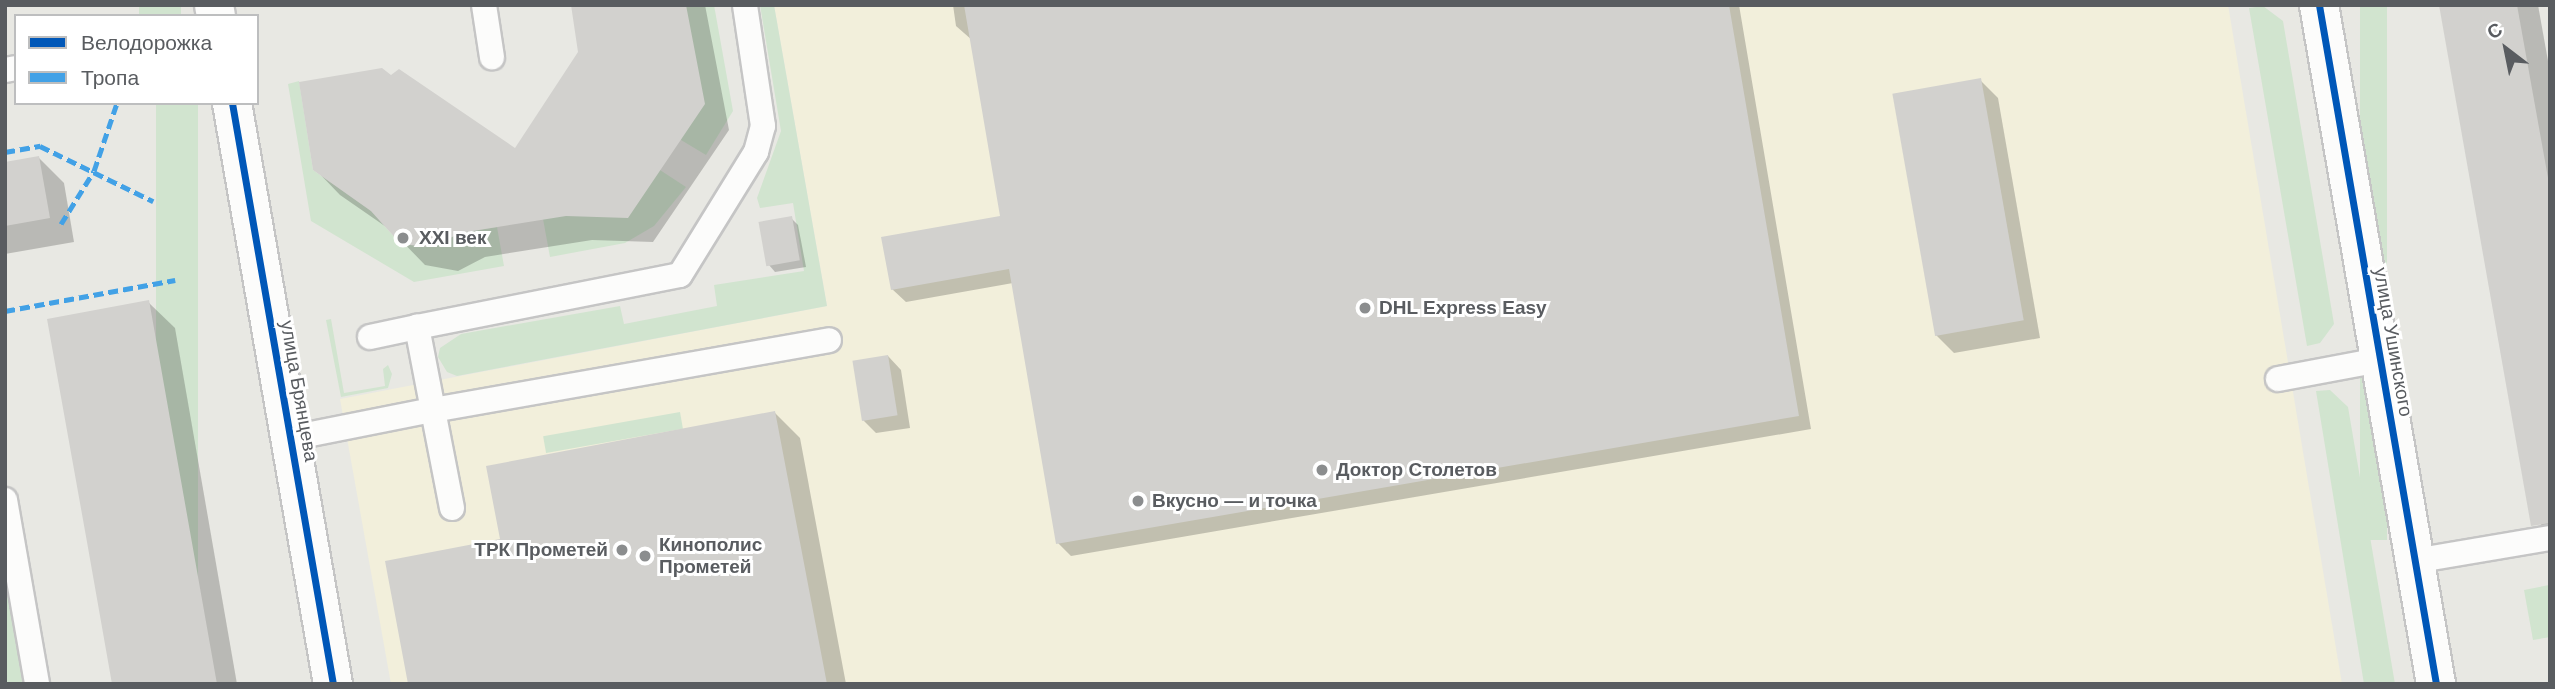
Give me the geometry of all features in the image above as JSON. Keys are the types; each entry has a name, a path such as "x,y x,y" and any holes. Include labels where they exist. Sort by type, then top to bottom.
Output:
{"street":[{"name":"улица Ушинского","path":"2319,5 2436,684"},
{"name":"улица Брянцева","path":"232,105 333,684"}],"lane":[{"path":"484,5 492,57"},
{"path":"370,337 680,275 756,152 763,126 745,5"},
{"path":"417,327 452,508"},
{"path":"291,438 829,340"},
{"path":"2278,379 2380,360"},
{"path":"5,500 37,684"},
{"path":"2414,561 2550,538"}],"shaded area":[{"path":"774,5 2228,5 2342,684 391,684 340,399 827,306"}],"green space":[{"path":"139,5 181,5 181,14 139,14"},
{"path":"686,5 714,5 733,111 706,155 681,140"},
{"path":"760,5 774,5 827,306 457,376 447,372 438,357 440,348 461,334 620,306 624,324 717,306 714,285 804,271 793,203 760,208 757,198 781,131"},
{"path":"2360,5 2387,5 2387,540 2360,540"},
{"path":"2263,6 2283,21 2334,324 2320,343 2307,346 2249,8"},
{"path":"299,81 313,170 371,211 398,241 410,245 432,247 460,233 497,227 504,266 414,282 311,221 288,84"},
{"path":"156,105 198,105 198,684 156,684"},
{"path":"660,170 686,187 654,226 625,243 550,257 543,219"},
{"path":"331,319 344,393 385,386 383,369 388,365 392,374 388,388 341,397 326,320"},
{"path":"2330,390 2348,407 2395,684 2364,684 2316,391"},
{"path":"680,412 683,429 546,453 543,436"},
{"path":"7,580 26,684 5,684"},
{"path":"2549,585 2550,637 2533,640 2524,590"}],"building":[{"path":"571,5 686,5 705,104 628,218 566,216 460,233 432,247 410,245 398,241 371,211 313,170 299,82 382,68 391,75 399,69 515,148 578,52"},
{"path":"964,5 1729,5 1799,416 1056,544 1009,269 891,290 881,237 1000,216"},
{"path":"2439,5 2517,5 2550,189 2550,523 2531,526"},
{"path":"1981,78 2024,320 1935,336 1892,94"},
{"path":"39,156 50,218 5,226 5,162"},
{"path":"792,216 800,260 766,266 759,222"},
{"path":"149,300 217,684 112,684 47,319"},
{"path":"888,355 898,415 862,421 852,361"},
{"name":"ТРК Прометей","path":"775,411 827,684 408,684 385,561 500,539 486,466"}],"marked path":[{"path":"61,224 94,171 116,105"},
{"path":"5,152 40,146 153,201"},
{"path":"5,311 175,280"}],"cycle path":[{"path":"2319,5 2436,684"},
{"path":"232,105 333,684"}],"place":[{"name":"XXI век","path":"403,238"},
{"name":"DHL Express Easy","path":"1365,308"},
{"name":"Доктор Столетов","path":"1322,470"},
{"name":"Вкусно — и точка","path":"1138,501"},
{"name":"ТРК Прометей","path":"622,550"},
{"name":"Кинополис Прометей","path":"645,556"}]}
